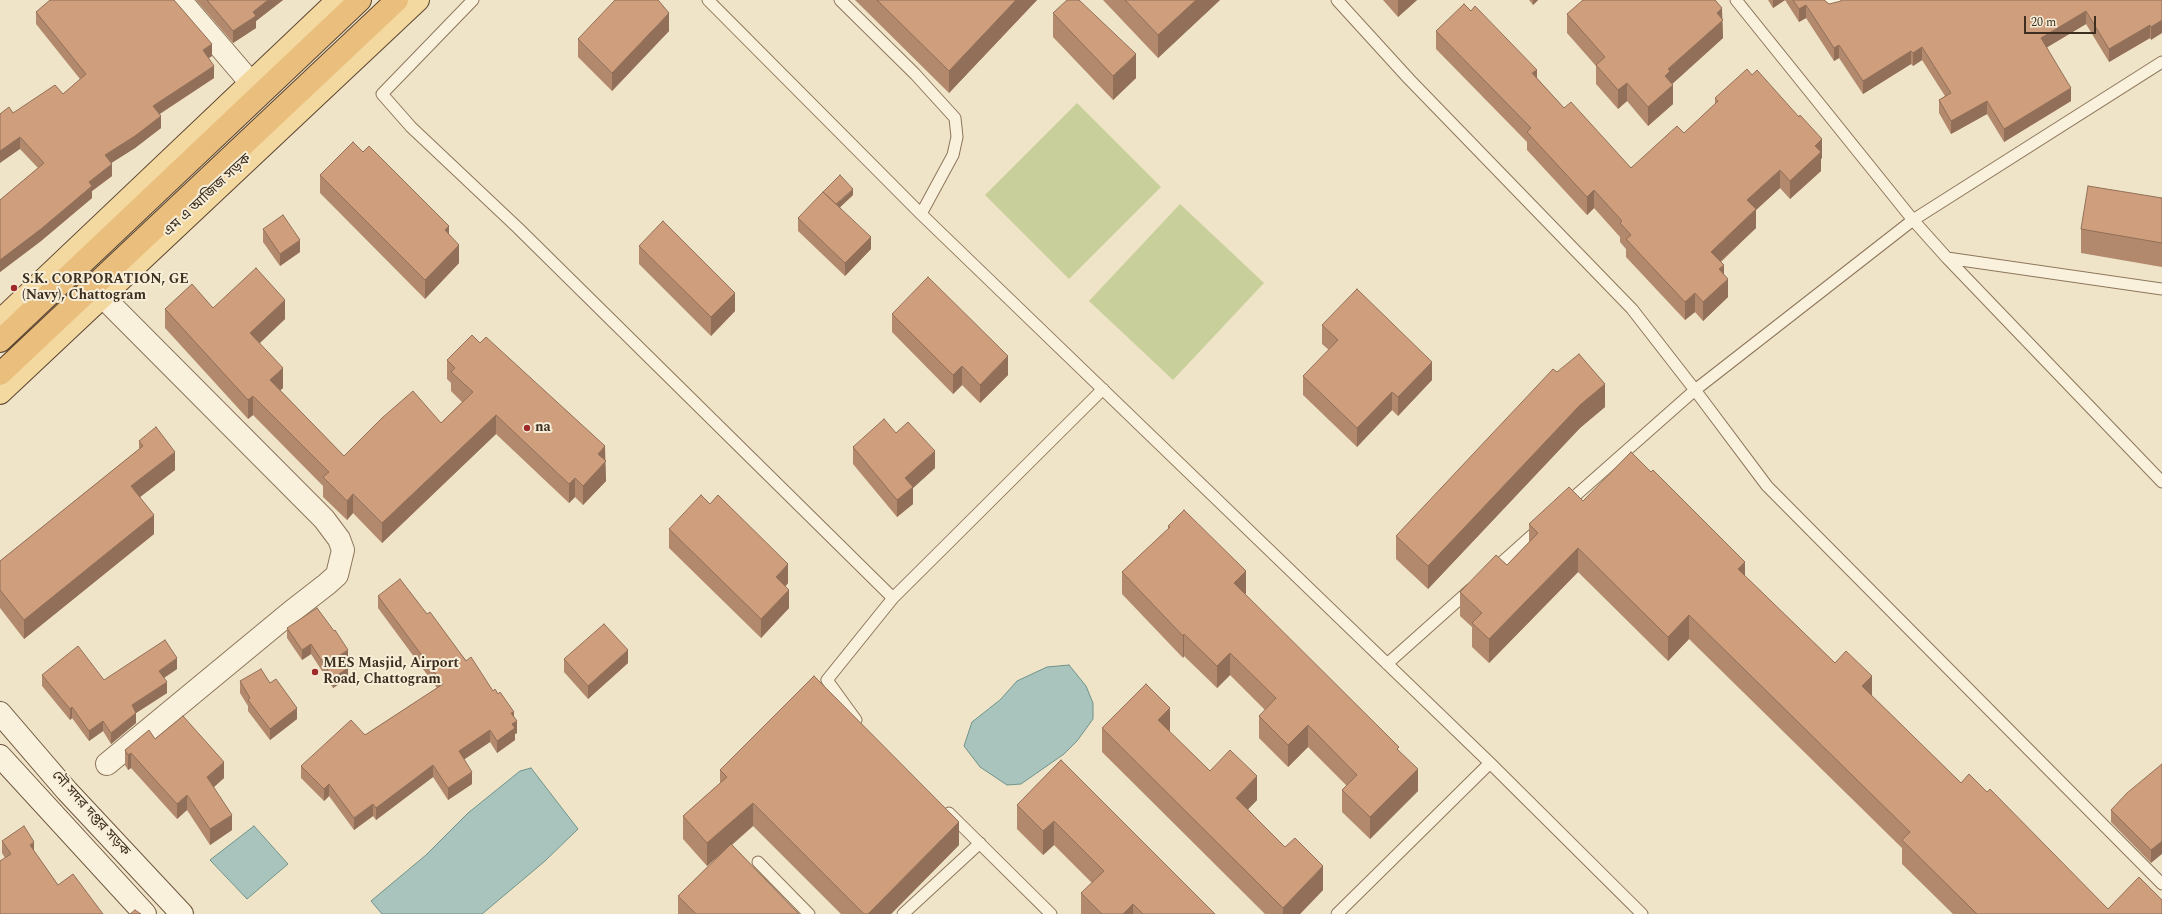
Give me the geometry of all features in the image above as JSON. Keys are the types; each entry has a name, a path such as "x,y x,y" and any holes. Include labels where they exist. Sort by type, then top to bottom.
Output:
{"highway":[{"path":"0,341 360,0"},
{"path":"0,374 398,0"}],"main road":[{"path":"0,321 338,0"},
{"name":"এম এ আজিজ সড়ক","path":"0,393 418,0"}],"street":[{"path":"180,0 251,83"},
{"path":"102,296 324,519 340,539 343,550 337,575 106,764"},
{"name":"নৌ সদর দপ্তর সড়ক","path":"0,713 67,791 182,914"},
{"name":"নৌ সদর দপ্তর সড়ক","path":"0,756 145,914"}],"lane":[{"path":"473,0 382,94 411,127 518,228 893,598"},
{"path":"708,0 921,214 1490,763 1642,914"},
{"path":"840,0 915,74 955,118 957,137 953,155 921,214"},
{"path":"1337,0 1409,79 1632,309 1767,486 2162,884"},
{"path":"1736,0 1913,220 1947,258 2162,482"},
{"path":"1559,511 1695,390 1913,220 2162,62"},
{"path":"1947,258 2162,289"},
{"path":"864,728 852,717 827,680 893,598 1103,389"},
{"path":"1387,664 1547,521"},
{"path":"1337,914 1490,763"},
{"path":"941,805 1051,914"},
{"path":"904,914 980,843"},
{"path":"758,862 809,914"}],"green space":[{"path":"1077,103 1161,187 1069,279 985,195"},
{"path":"1180,204 1264,283 1173,380 1089,301"}],"water":[{"path":"1069,665 1086,686 1093,703 1093,719 1077,741 1064,754 1021,784 1007,785 980,767 964,746 972,722 1000,700 1017,681 1047,667"},
{"path":"531,768 578,829 545,861 482,914 382,914 371,901 426,855 468,813 520,771"},
{"path":"254,826 288,864 247,899 210,860"}],"building":[{"path":"50,0 174,0 212,44 203,50 214,66 153,106 161,116 135,136 105,155 112,164 89,182 92,186 41,229 0,260 0,200 44,163 20,137 0,151 0,114 9,107 13,113 55,85 63,94 86,74 36,12"},
{"path":"207,0 268,0 253,12 256,16 233,31"},
{"path":"615,0 658,0 669,13 612,73 578,39"},
{"path":"877,0 1016,0 949,71"},
{"path":"1067,0 1079,0 1136,54 1113,76 1053,13"},
{"path":"1125,0 1196,0 1158,35"},
{"path":"1583,0 1715,0 1722,8 1717,13 1723,20 1668,69 1670,71 1665,76 1673,85 1648,107 1627,83 1618,90 1596,65 1605,57 1567,14"},
{"path":"1793,0 1824,0 1829,4 1841,0 2162,0 2162,20 2151,27 2150,25 2109,49 2086,11 2041,38 2071,88 2004,129 1987,101 1951,121 1939,100 1951,93 1922,47 1913,53 1911,51 1863,81 1839,45 1834,48 1806,5 1799,9"},
{"path":"1464,4 1471,11 1475,6 1537,70 1532,73 1564,108 1571,102 1631,168 1677,126 1684,133 1718,101 1715,98 1747,69 1752,75 1757,70 1799,117 1800,115 1822,139 1815,146 1821,152 1790,181 1780,170 1747,200 1756,209 1711,252 1724,265 1719,269 1728,279 1703,302 1695,293 1685,302 1626,239 1631,235 1620,223 1622,221 1594,190 1587,197 1527,132 1531,128 1436,31"},
{"path":"353,142 363,152 369,146 449,226 445,230 459,245 425,280 320,175"},
{"path":"840,175 853,189 836,204 823,192"},
{"path":"2088,186 2162,198 2162,243 2081,229"},
{"path":"823,192 871,237 845,263 798,218"},
{"path":"283,215 300,240 280,254 263,229"},
{"path":"663,221 735,293 711,317 639,246"},
{"path":"256,268 285,300 250,333 283,368 270,380 344,456 382,418 413,391 441,423 473,392 451,372 455,368 447,360 472,335 480,343 486,337 605,446 598,454 606,461 583,486 575,478 569,484 496,415 382,523 353,494 347,501 323,477 329,472 253,396 248,400 165,309 192,284 213,308"},
{"path":"928,277 1008,356 980,385 962,366 953,375 892,314"},
{"path":"1357,289 1432,362 1398,397 1392,392 1357,428 1303,376 1338,340 1322,325"},
{"path":"1579,354 1605,384 1580,405 1428,566 1396,536 1553,369 1557,372"},
{"path":"884,419 896,433 908,422 935,451 905,478 913,487 897,500 853,447"},
{"path":"156,427 175,452 131,486 154,515 24,620 0,590 0,561 143,446 139,441"},
{"path":"1631,452 1651,472 1653,470 1745,562 1738,569 1835,663 1846,651 1872,676 1862,686 1961,783 1969,774 1987,792 1990,789 2108,909 2139,877 2162,900 2162,914 1977,914 1902,840 1910,832 1689,615 1668,637 1578,548 1489,639 1472,623 1482,613 1460,592 1496,555 1507,565 1538,533 1529,524 1569,487 1583,501"},
{"path":"701,495 710,504 718,495 788,564 776,577 789,590 761,619 669,529"},
{"path":"1184,510 1246,571 1234,583 1399,747 1397,749 1418,769 1370,817 1342,790 1357,775 1308,725 1288,745 1259,716 1276,698 1230,653 1217,666 1184,634 1183,636 1122,572 1170,527 1168,526"},
{"path":"400,579 427,614 430,612 466,661 471,657 493,691 495,689 498,694 500,692 514,712 511,713 517,721 512,724 515,728 497,741 490,730 459,751 472,772 448,788 433,765 376,808 373,804 354,818 329,784 324,789 301,766 351,720 365,735 443,684 378,596"},
{"path":"317,608 334,631 335,630 348,650 340,655 348,668 333,678 311,644 302,650 287,628"},
{"path":"604,624 628,650 588,686 564,659"},
{"path":"165,640 177,658 159,671 167,682 132,705 136,713 111,733 103,721 89,731 72,707 70,709 42,675 78,646 104,680"},
{"path":"261,669 270,683 276,679 297,708 270,729 248,700 250,698 240,681"},
{"path":"814,676 959,822 868,914 864,914 753,803 707,843 683,816 727,777 720,770"},
{"path":"1146,684 1170,708 1158,720 1210,771 1230,750 1257,776 1236,798 1285,847 1295,838 1323,866 1283,908 1102,728"},
{"path":"183,716 224,762 207,777 232,815 210,829 187,795 177,804 131,753 128,755 125,750 149,730 155,739"},
{"path":"1061,760 1215,914 1143,914 1133,904 1123,914 1102,914 1081,893 1104,871 1054,821 1043,831 1017,805"},
{"path":"2162,764 2162,841 2151,850 2111,810 2127,793"},
{"path":"24,826 34,842 30,845 58,885 73,874 103,914 0,914 0,861 11,854 2,841"},
{"path":"731,844 799,914 696,914 678,896"},
{"path":"135,910 141,914 130,914"}],"place":[{"name":"S.K. CORPORATION, GE (Navy), Chattogram","path":"14,288"},
{"name":"na","path":"527,428"},
{"name":"MES Masjid, Airport Road, Chattogram","path":"315,672"}]}
